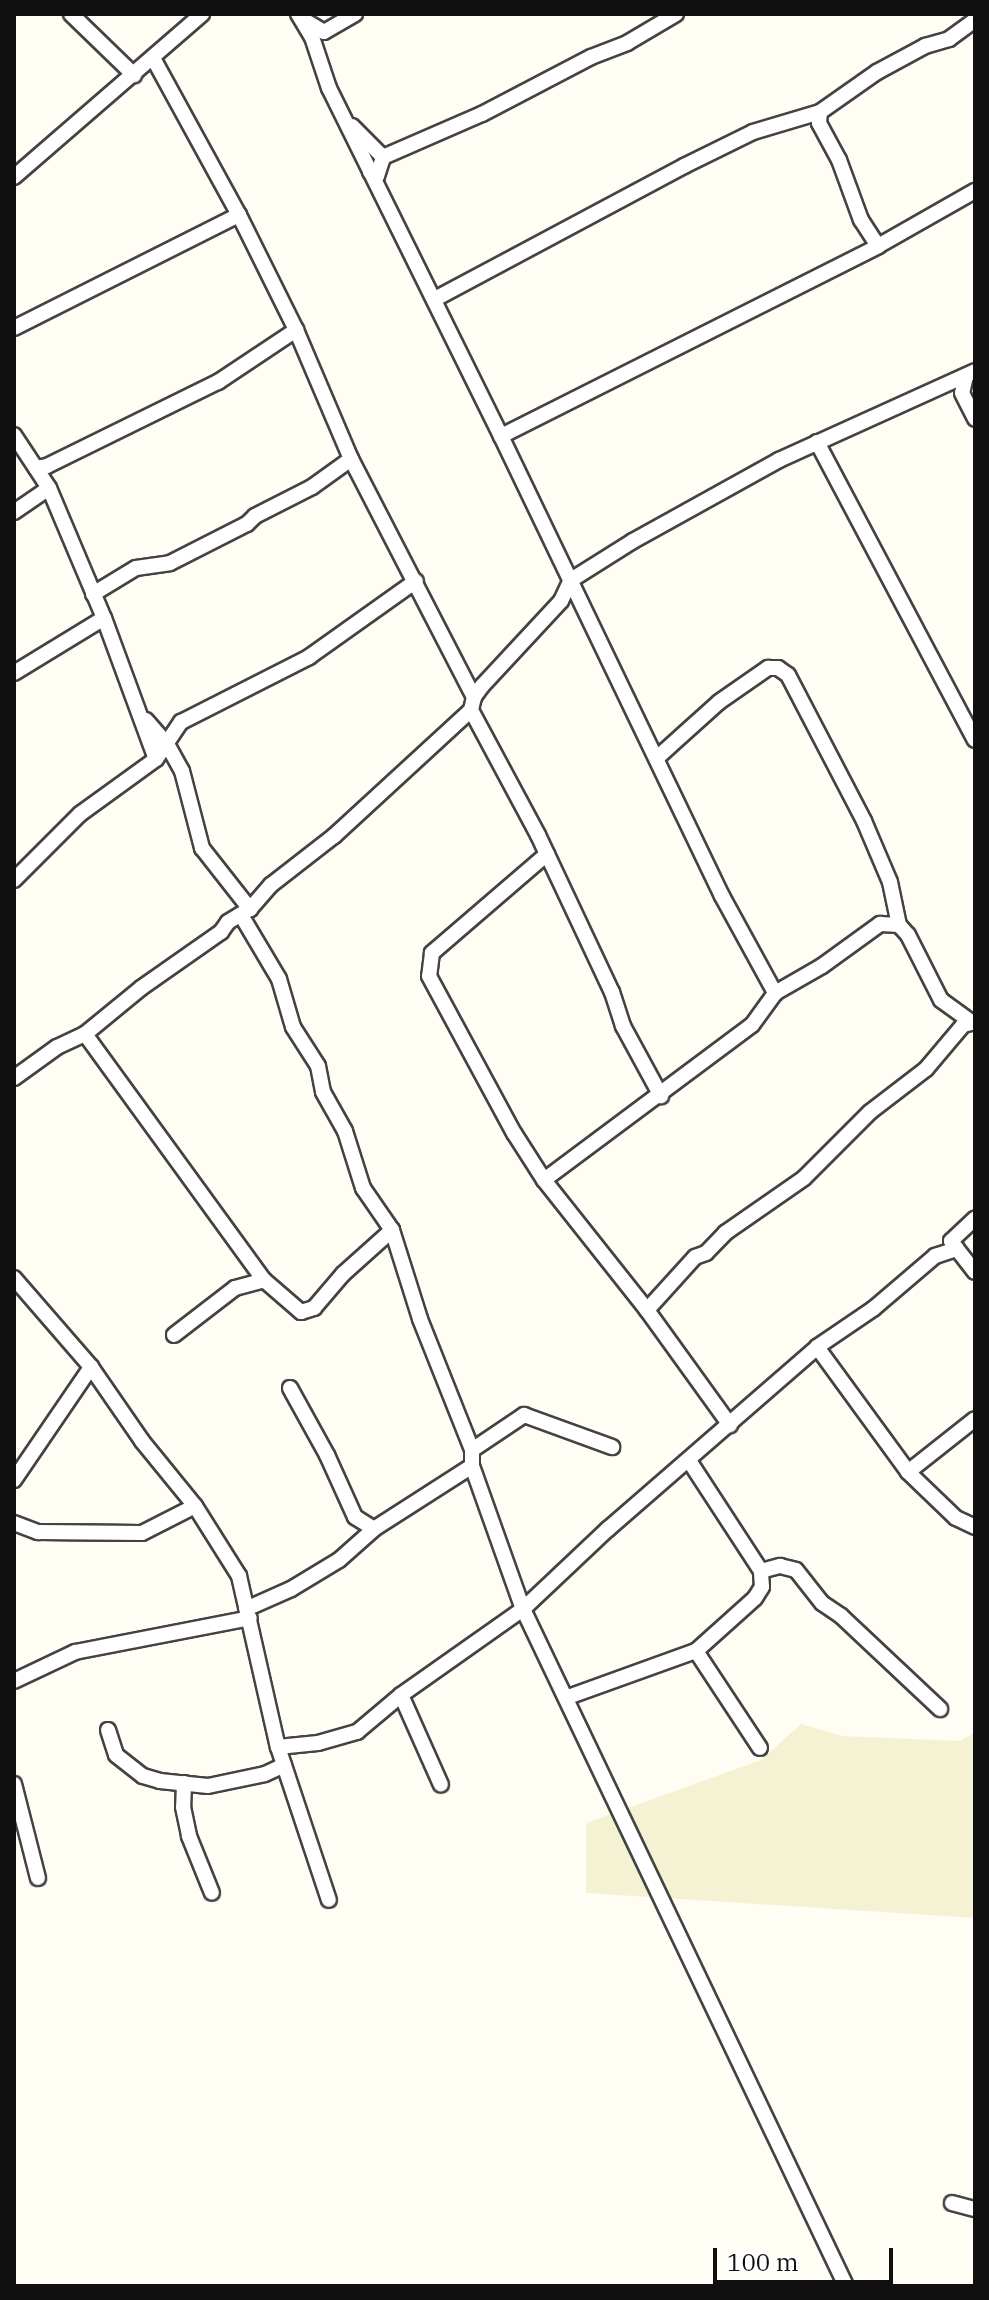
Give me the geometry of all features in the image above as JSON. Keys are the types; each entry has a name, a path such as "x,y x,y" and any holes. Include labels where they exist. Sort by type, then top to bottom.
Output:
{"street":[{"path":"71,14 134,75"},
{"path":"14,177 202,14"},
{"path":"301,17 324,32 355,14"},
{"path":"370,171 377,176 383,157 482,114 591,57 627,43 676,14"},
{"path":"301,17 329,88 658,757 722,896 775,993"},
{"path":"435,299 753,132 820,112 877,72 925,46 949,39 975,20"},
{"path":"153,58 239,215 296,330 351,459 416,581 612,992 623,1026 661,1096"},
{"path":"820,112 819,123 839,160 861,220 878,246"},
{"path":"348,122 383,157"},
{"path":"501,436 878,246 975,191"},
{"path":"14,328 239,215"},
{"path":"36,468 47,466 218,382 296,330"},
{"path":"970,373 962,393 975,419"},
{"path":"14,1078 57,1047 85,1034 141,988 246,912 271,885 334,836 473,704 561,601 571,580 633,541 817,442 941,383 970,373"},
{"path":"14,435 49,488 104,618 156,759"},
{"path":"817,442 975,740"},
{"path":"93,594 136,568 170,563 247,524 255,516 312,487 351,459"},
{"path":"14,512 49,488"},
{"path":"14,880 80,814 156,759 181,722 309,657 416,581"},
{"path":"16,666 104,618"},
{"path":"658,757 719,702 768,668 778,668 788,675 864,821 890,882 899,925 908,935 941,1000 974,1023"},
{"path":"143,717 167,744 187,786 202,848 246,912 279,979 293,1027 318,1066 323,1092 345,1131 363,1188 392,1230 420,1319 472,1450 472,1466 523,1609 568,1697 846,2286"},
{"path":"547,854 432,953 428,964 429,976 544,1180 647,1310 730,1425"},
{"path":"544,1180 661,1096 752,1025 775,993 822,966 880,924 899,925"},
{"path":"647,1310 695,1257 706,1253 725,1233 804,1178 870,1112 926,1069 963,1025 974,1023"},
{"path":"85,1034 264,1280 301,1312 314,1308 343,1274 392,1230"},
{"path":"975,1219 951,1241 975,1272"},
{"path":"278,1747 318,1743 357,1732 401,1695 523,1609 608,1529 690,1462 817,1347 873,1309 935,1256 957,1249"},
{"path":"14,1278 91,1367 142,1441 195,1506 239,1576 278,1747 329,1900"},
{"path":"174,1335 235,1288 264,1280"},
{"path":"817,1347 908,1472 956,1518 975,1527"},
{"path":"14,1480 91,1367"},
{"path":"290,1388 327,1455 355,1517 374,1529"},
{"path":"472,1450 524,1415 612,1447"},
{"path":"908,1472 975,1419"},
{"path":"568,1697 696,1651 755,1598 762,1587 761,1571 690,1462"},
{"path":"14,1681 75,1652 248,1613 339,1560 374,1529 472,1466"},
{"path":"14,1523 38,1532 142,1533 195,1506"},
{"path":"761,1571 780,1566 796,1570 822,1603 841,1616 940,1709"},
{"path":"696,1651 760,1748"},
{"path":"401,1695 441,1785"},
{"path":"108,1730 116,1755 143,1776 208,1786 265,1774 284,1765"},
{"path":"184,1783 183,1807 189,1836 212,1893"},
{"path":"14,1784 38,1878"},
{"path":"952,2203 975,2209"}],"shaded area":[{"path":"801,1724 843,1736 960,1741 975,1732 975,1918 586,1893 586,1823 761,1760"}]}
